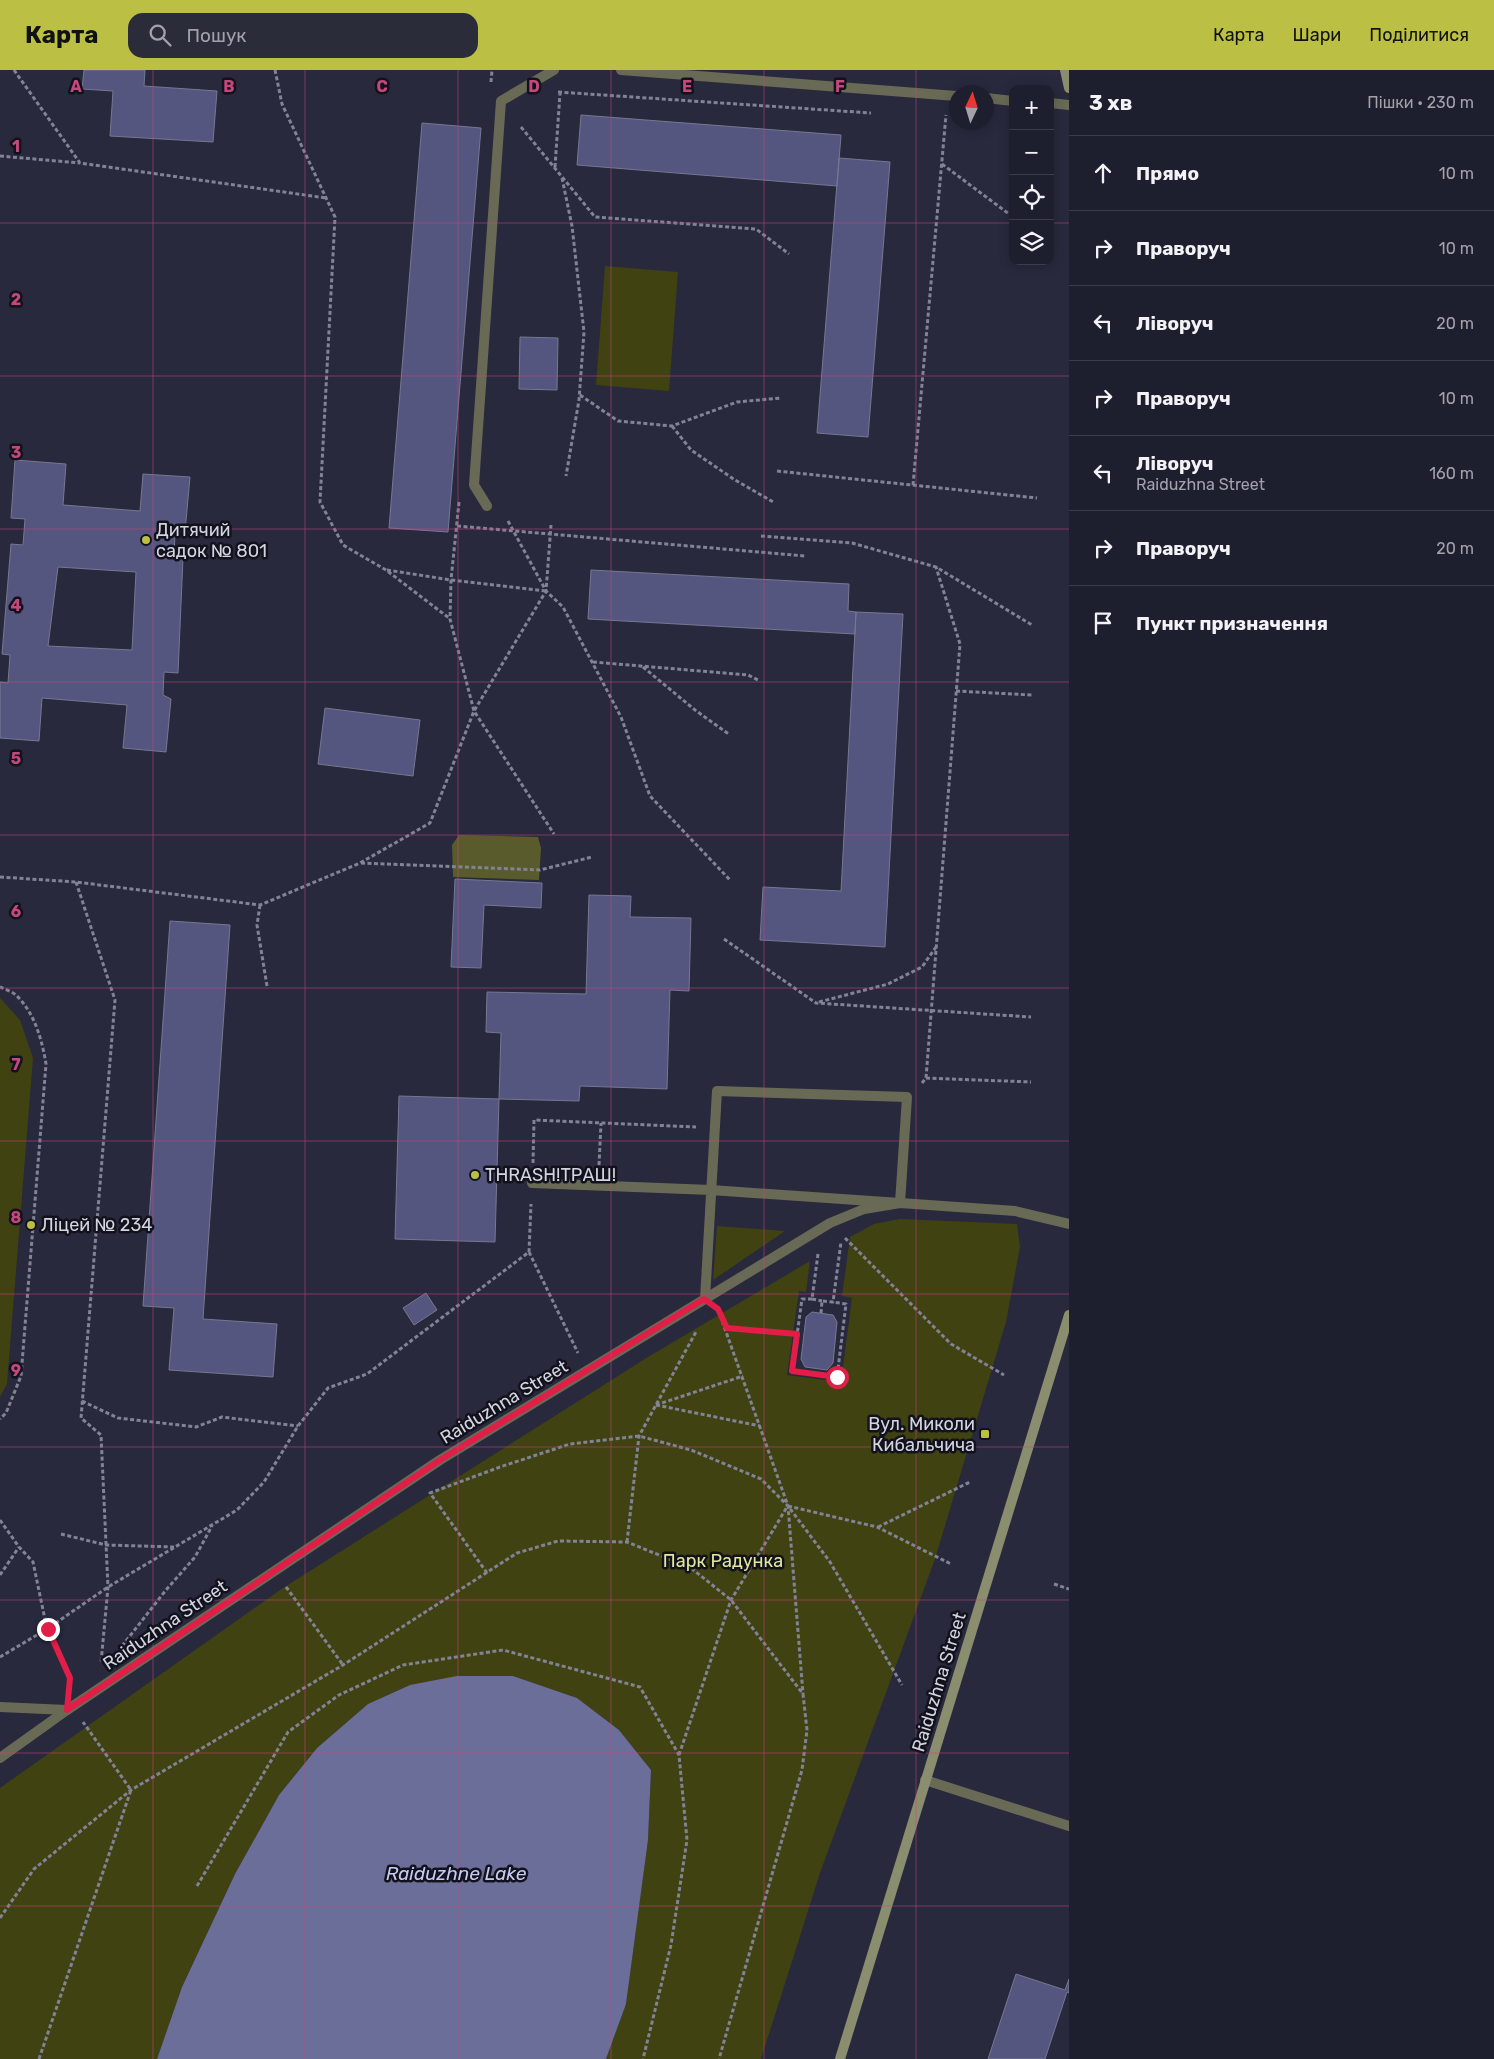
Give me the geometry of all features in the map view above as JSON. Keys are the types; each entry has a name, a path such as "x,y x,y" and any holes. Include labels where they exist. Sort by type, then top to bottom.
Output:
{"street":[{"path":"487,506 474,485 501,101 554,70"},
{"path":"621,70 949,96"},
{"path":"1065,70 1069,88"},
{"path":"994,99 1009,100"},
{"path":"1054,103 1069,105"},
{"path":"532,1183 712,1190 900,1203 907,1097 717,1091 712,1190 704,1299"},
{"name":"Raiduzhna Street","path":"0,1758 98,1689 440,1460 830,1223 864,1209 900,1203 1015,1211 1069,1224"},
{"name":"Raiduzhna Street","path":"840,2059 1069,1315"},
{"path":"0,1707 67,1710"},
{"path":"925,1780 1069,1826"}],"path":[{"path":"14,70 80,163"},
{"path":"275,70 282,104 335,217 320,502 343,545 386,570 450,619"},
{"path":"538,79 560,93 876,113"},
{"path":"555,168 560,93"},
{"path":"501,101 595,217 756,229 789,254"},
{"path":"913,485 946,118 949,107"},
{"path":"0,156 80,163 326,198"},
{"path":"942,164 1009,214"},
{"path":"562,177 572,226 584,332 580,395 566,476"},
{"path":"580,395 618,422 672,426 737,402 781,398"},
{"path":"672,426 691,450 735,480 775,503"},
{"path":"777,471 1036,498"},
{"path":"508,521 546,591 563,607 621,717 650,796 730,880"},
{"path":"0,877 76,882 260,905 360,863 430,822 474,710 546,591 551,525"},
{"path":"457,526 805,556"},
{"path":"762,536 852,543 936,567 1032,625"},
{"path":"907,1097 926,1078 960,644 936,567"},
{"path":"386,570 450,580 546,591"},
{"path":"592,662 748,675 760,681"},
{"path":"643,667 695,710 730,735"},
{"path":"956,691 1032,695"},
{"path":"360,863 540,870 592,857"},
{"path":"76,882 115,1000 81,1418 101,1435 108,1587 98,1689"},
{"path":"260,905 257,925 268,986"},
{"path":"724,939 816,1003 1031,1017"},
{"path":"816,1003 888,984 922,967 937,946"},
{"path":"0,987 17,996 33,1018 42,1040 46,1064 21,1376 6,1413 0,1419"},
{"path":"926,1078 1031,1082"},
{"path":"583,1362 529,1252 534,1120 715,1128"},
{"path":"598,1185 601,1123"},
{"path":"834,1302 842,1234 952,1344 1004,1374"},
{"path":"812,1299 819,1248"},
{"path":"0,1657 48,1629 108,1587 237,1510 264,1482 298,1426 328,1388 367,1374 529,1252"},
{"path":"704,1299 718,1309 727,1328 788,1506 803,1694 808,1730 802,1770 719,2059"},
{"path":"802,1299 812,1299 846,1304 837,1377 792,1371 802,1299"},
{"path":"821,1313 822,1301"},
{"path":"727,1328 797,1334"},
{"path":"627,1542 639,1436 697,1329"},
{"path":"656,1405 743,1376"},
{"path":"82,1402 118,1418 196,1428 222,1417 298,1426"},
{"path":"656,1405 760,1426"},
{"path":"487,1573 430,1493 570,1444 639,1436 691,1450 761,1479 788,1506 830,1562 902,1686"},
{"path":"877,1528 970,1482"},
{"path":"788,1506 877,1528 951,1564"},
{"path":"643,2059 670,1945 687,1840 679,1755 731,1600 788,1506"},
{"path":"0,1520 19,1547 33,1562 48,1629 70,1678 67,1710"},
{"path":"120,1648 195,1557 212,1525"},
{"path":"61,1534 106,1545 175,1547"},
{"path":"0,1918 34,1869 131,1790 343,1665 517,1553 558,1541 627,1542 691,1568 731,1600 803,1694"},
{"path":"0,1575 19,1547"},
{"path":"1054,1584 1069,1589"},
{"path":"285,1586 343,1665"},
{"path":"197,1886 288,1732 339,1695 403,1665 503,1650 640,1687 679,1755"},
{"path":"82,1721 131,1790"},
{"path":"39,2059 131,1790"}],"green space":[{"path":"605,266 678,272 669,391 596,385"},
{"path":"459,835 538,837 541,848 539,880 453,877 452,845"},
{"path":"0,998 20,1020 33,1058 7,1384 0,1397"},
{"name":"Парк Радунка","path":"900,1219 1017,1224 1020,1247 1006,1322 935,1559 820,1873 761,2059 606,2059 626,2004 648,1840 651,1770 619,1730 577,1698 513,1676 410,1685 368,1704 317,1748 279,1795 235,1874 182,1987 157,2059 0,2059 0,1788 283,1588 648,1357 810,1261 806,1292 799,1291 787,1375 841,1382 852,1298 842,1296 850,1237 874,1224"},
{"path":"717,1226 785,1231 713,1280"}],"water":[{"name":"Raiduzhne Lake","path":"457,1676 513,1676 577,1698 619,1730 651,1770 648,1840 626,2004 606,2059 157,2059 182,1987 235,1874 279,1795 317,1748 368,1704 410,1685"}],"building":[{"path":"84,70 145,70 144,86 217,91 213,142 110,136 113,91 82,89"},
{"path":"581,115 841,135 837,186 577,165"},
{"path":"422,123 481,128 448,532 389,528"},
{"path":"839,158 890,162 868,437 817,433"},
{"path":"520,337 558,338 557,390 519,389"},
{"name":"Дитячий садок № 801","path":"15,460 66,464 63,505 140,511 143,474 190,477 185,532 175,532 174,557 183,558 178,673 164,672 163,695 171,699 166,752 123,748 127,705 42,698 39,741 0,738 0,682 8,683 10,655 2,654 11,544 23,545 25,519 11,518","holes":["58,567 136,572 132,650 48,646"]},
{"path":"591,570 849,584 848,611 856,612 855,634 588,619"},
{"path":"856,612 903,614 885,947 760,940 763,887 841,891"},
{"path":"325,708 420,720 413,776 318,764"},
{"path":"455,879 542,883 541,908 484,905 481,968 451,967"},
{"path":"589,895 631,896 630,917 691,918 689,991 670,990 667,1089 580,1086 579,1101 499,1099 501,1033 486,1032 487,992 586,994"},
{"path":"170,921 230,925 203,1319 277,1324 273,1377 169,1370 174,1308 143,1306"},
{"path":"399,1096 499,1099 495,1242 395,1239"},
{"path":"426,1293 437,1310 414,1325 403,1308"},
{"path":"812,1312 833,1315 837,1322 833,1363 827,1370 805,1367 801,1359 806,1317"},
{"path":"1016,1974 1065,1990 1069,1979 1069,1993 1067,1992 1045,2059 988,2059"}],"place":[{"name":"Дитячий садок № 801","path":"146,540"},
{"name":"ТHRASH!ТРАШ!","path":"475,1175"},
{"name":"Ліцей № 234","path":"31,1225"},
{"name":"Вул. Миколи Кибальчича","path":"985,1434"}],"route":[{"path":"48,1629 70,1678 67,1710 440,1460 704,1299 718,1309 727,1328 797,1334 792,1371 837,1377"}]}
